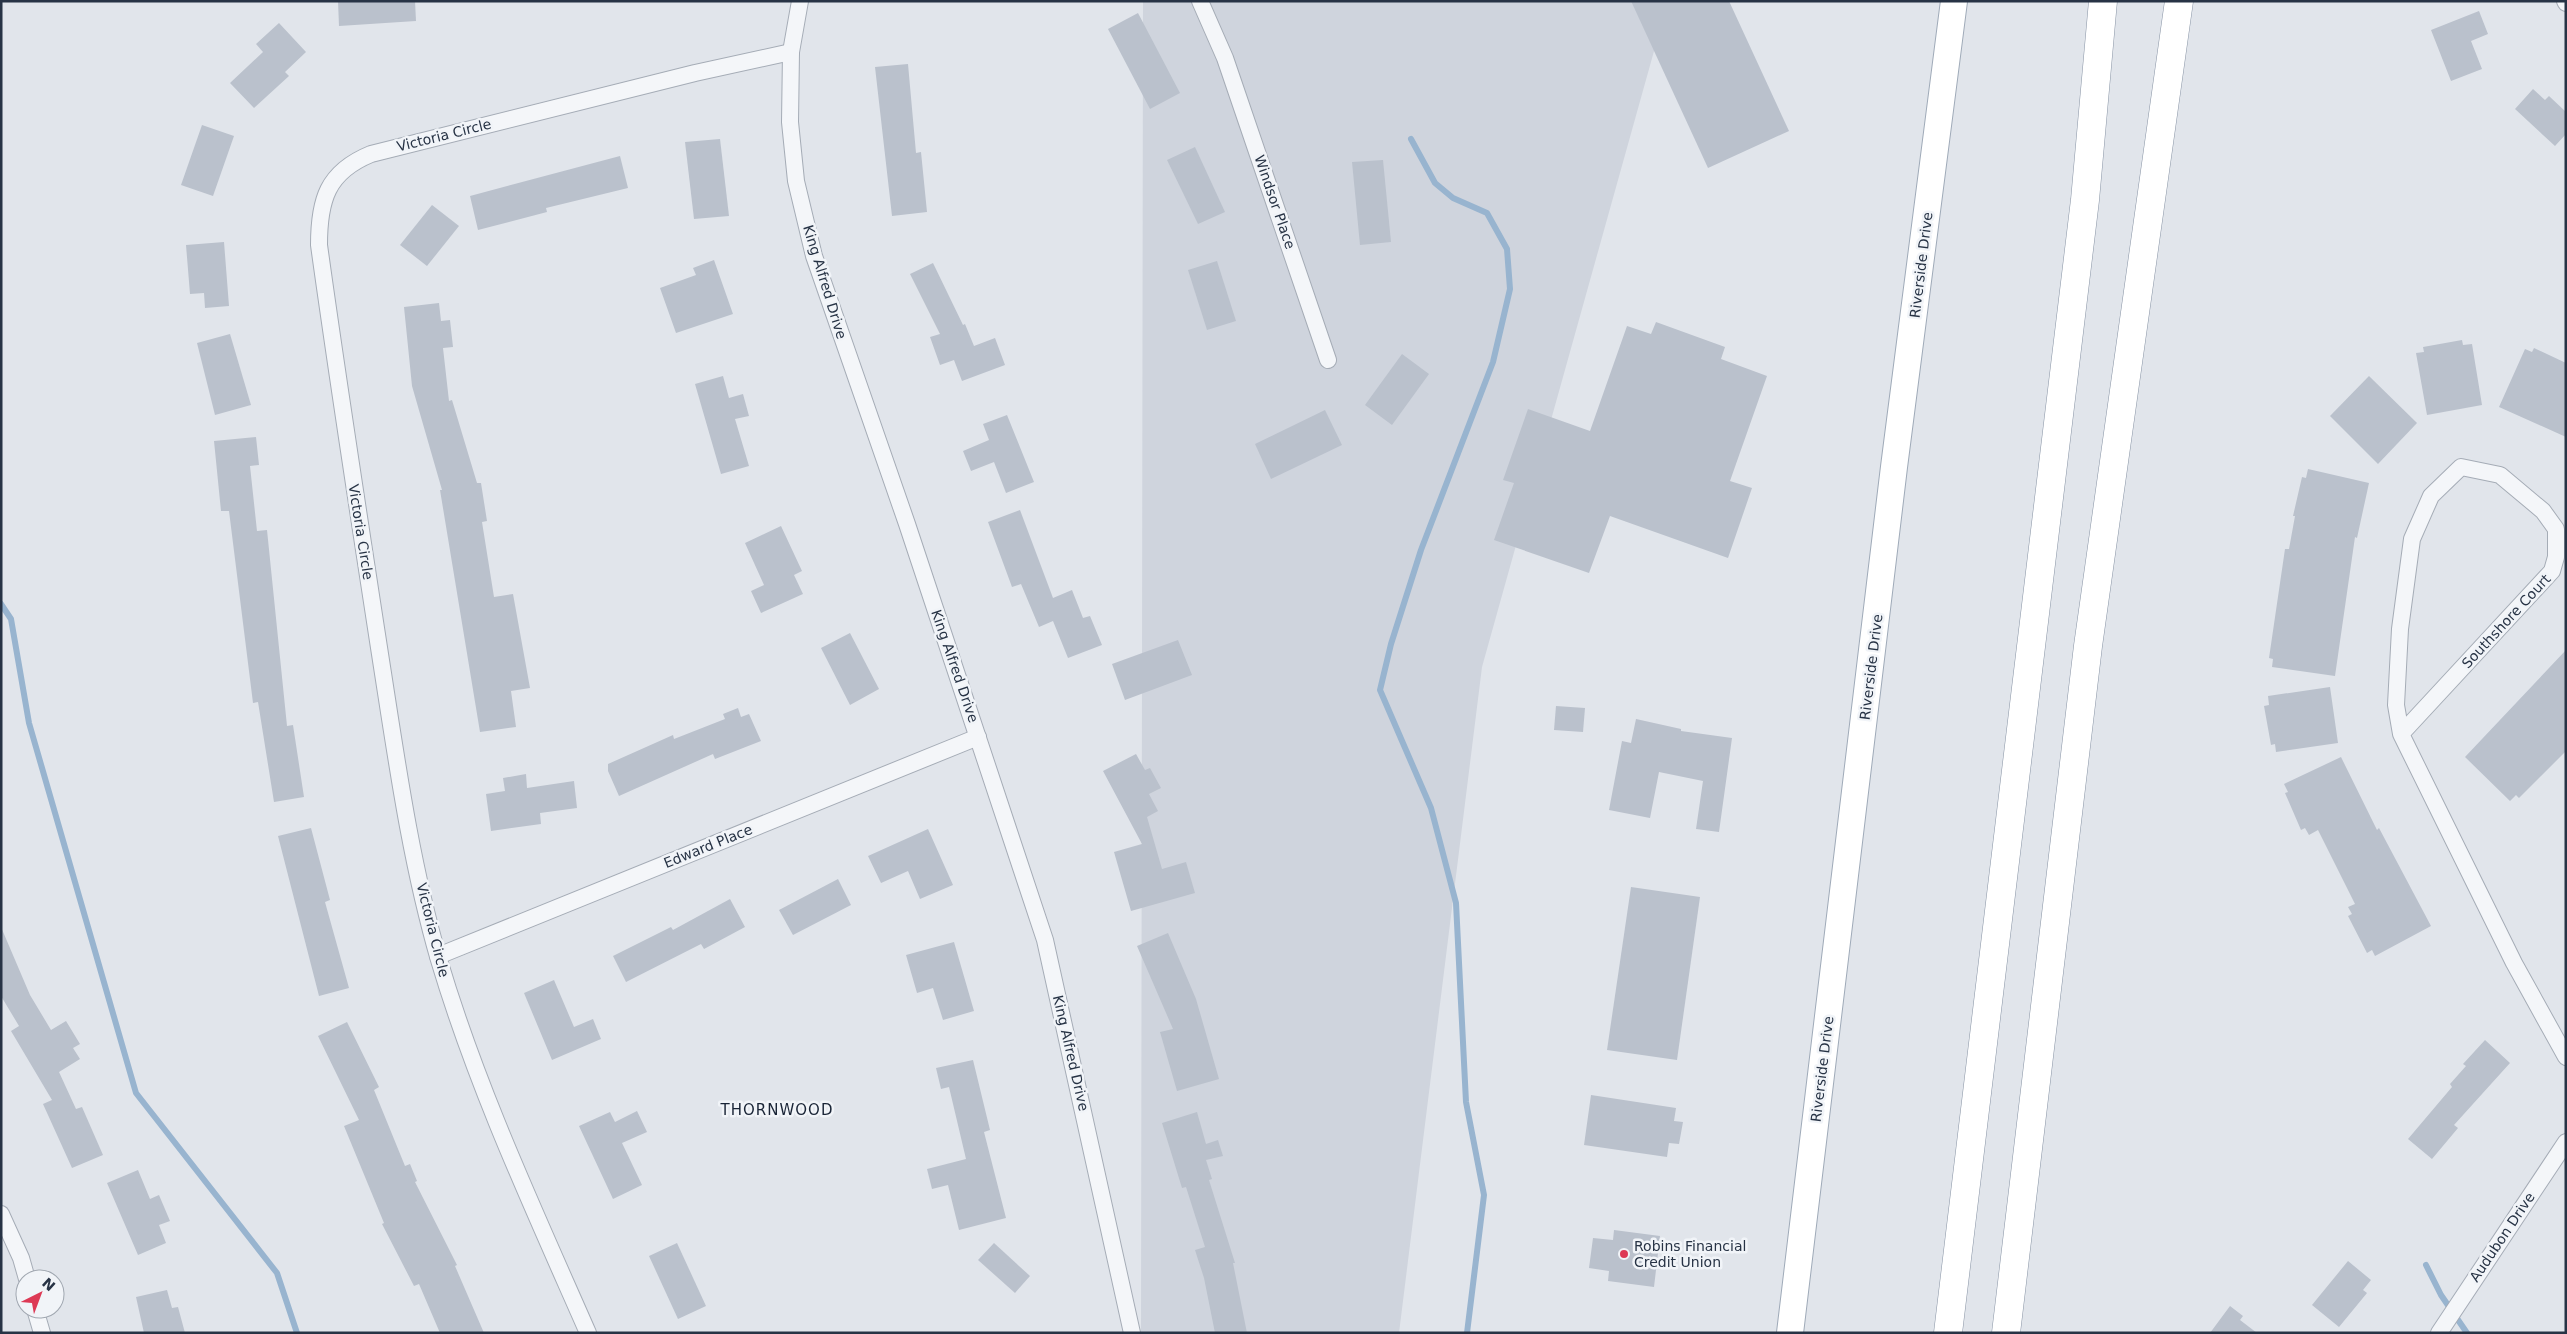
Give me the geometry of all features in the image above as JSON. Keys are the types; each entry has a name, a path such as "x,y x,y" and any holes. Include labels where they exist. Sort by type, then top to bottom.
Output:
{"highway":[{"path":"1948,1333 2085,200 2103,1"},
{"path":"2006,1333 2088,646 2179,1"}],"main road":[{"name":"Riverside Drive","path":"1790,1333 1894,467 1954,1"}],"street":[{"name":"King Alfred Drive","path":"800,1 791,52 790,122 796,181 814,256 1045,940 1132,1333"},
{"name":"Windsor Place","path":"1200,1 1220,46 1257,146 1328,360"},
{"name":"Victoria Circle","path":"588,1333 487,1102 462,1034 438,956 412,848 343,415 319,245 319,222 330,183 354,161 371,154 695,73 791,52"},
{"name":"Southshore Court","path":"2401,734 2552,571 2556,558 2556,529 2542,511 2500,475 2461,468 2431,496 2412,538 2400,629 2396,696 2401,734 2514,963 2566,1057"},
{"name":"Edward Place","path":"438,956 978,737"},
{"name":"Audubon Drive","path":"2439,1333 2566,1142"},
{"path":"1,1214 21,1258 24,1269"},
{"path":"38,1319 42,1333"}],"shaded area":[{"path":"1143,1 1668,1 1482,667 1399,1333 1141,1333"}],"building":[{"path":"338,1 415,1 416,21 339,26"},
{"path":"1631,1 1729,1 1789,131 1708,168"},
{"path":"2479,11 2488,34 2471,41 2482,69 2451,81 2431,30"},
{"path":"1138,13 1180,93 1150,109 1108,29"},
{"path":"279,23 306,52 285,72 289,76 254,108 230,83 263,52 256,44"},
{"path":"908,64 916,153 921,152 927,212 892,216 875,67"},
{"path":"2533,89 2545,100 2549,96 2566,112 2566,134 2555,146 2515,109"},
{"path":"202,125 234,136 213,196 181,185"},
{"path":"720,139 729,216 694,219 685,142"},
{"path":"1195,147 1225,212 1198,224 1167,160"},
{"path":"620,156 628,188 546,208 547,212 478,230 470,196"},
{"path":"1383,160 1391,242 1360,245 1352,162"},
{"path":"432,205 459,226 427,266 400,245"},
{"path":"224,242 229,306 205,308 204,293 190,294 186,245"},
{"path":"714,260 733,314 676,333 660,288 696,275 693,268"},
{"path":"1217,261 1236,321 1207,330 1188,270"},
{"path":"933,263 963,325 965,324 974,346 995,338 1005,365 962,381 954,360 940,365 930,337 940,334 910,274"},
{"path":"439,303 441,321 450,320 453,347 443,348 449,401 452,400 477,483 481,483 487,521 482,522 494,597 513,594 530,688 511,691 516,727 480,732 440,490 442,490 412,386 404,307"},
{"path":"1656,322 1725,347 1721,359 1767,376 1730,481 1752,488 1728,558 1610,516 1589,573 1494,540 1514,483 1503,480 1528,409 1590,431 1627,326 1651,334"},
{"path":"230,334 251,405 215,415 197,343"},
{"path":"2462,340 2463,345 2472,344 2482,405 2427,415 2416,353 2424,352 2423,347"},
{"path":"2534,348 2566,363 2566,437 2499,407 2525,349 2532,352"},
{"path":"1402,354 1429,374 1392,425 1365,405"},
{"path":"723,376 729,398 743,394 749,416 735,419 749,466 721,474 695,384"},
{"path":"2369,376 2417,423 2378,464 2330,416"},
{"path":"1325,410 1342,445 1271,479 1255,444"},
{"path":"1007,415 1034,482 1006,493 994,462 971,471 963,451 989,440 983,424"},
{"path":"256,437 259,465 250,466 257,531 267,530 287,726 293,725 304,797 274,802 258,702 253,703 229,511 221,511 214,441"},
{"path":"2308,469 2369,483 2357,538 2355,537 2335,676 2272,667 2273,659 2269,658 2285,549 2289,549 2295,516 2293,516 2302,477 2306,478"},
{"path":"1020,510 1053,598 1072,590 1083,618 1090,616 1102,645 1068,658 1053,621 1039,627 1021,584 1012,587 988,522"},
{"path":"781,526 802,571 794,575 803,594 761,613 751,591 764,585 745,543"},
{"path":"850,633 879,689 850,705 821,648"},
{"path":"1178,640 1192,675 1125,700 1112,664"},
{"path":"2566,650 2566,751 2519,798 2516,795 2510,801 2465,757"},
{"path":"2330,687 2338,743 2276,752 2275,744 2271,745 2264,706 2269,705 2268,696"},
{"path":"1556,706 1585,708 1583,732 1554,730"},
{"path":"738,708 741,717 749,714 761,741 715,759 713,754 619,796 608,771 608,764 673,735 674,739 725,719 723,714"},
{"path":"1636,719 1681,729 1681,731 1732,738 1719,832 1696,829 1703,781 1659,772 1650,818 1609,810 1622,741 1631,743"},
{"path":"1136,754 1145,770 1150,768 1161,788 1149,794 1158,811 1147,817 1162,869 1186,862 1195,893 1131,911 1114,852 1142,844 1103,771"},
{"path":"2341,757 2377,830 2379,828 2431,926 2375,956 2372,950 2367,953 2348,916 2352,914 2348,907 2355,904 2318,830 2309,835 2305,828 2301,830 2285,793 2288,792 2284,784"},
{"path":"526,774 527,788 574,781 577,808 540,813 541,824 491,831 486,794 505,791 503,778"},
{"path":"311,828 330,900 325,902 349,988 319,996 278,836"},
{"path":"928,829 953,885 920,899 908,871 881,883 868,856"},
{"path":"838,879 851,905 793,935 779,910"},
{"path":"1631,887 1700,897 1677,1060 1607,1050"},
{"path":"730,899 745,927 704,949 701,944 626,982 613,956 671,927 673,930"},
{"path":"1,927 30,995 51,1030 66,1021 80,1044 73,1048 80,1059 59,1072 76,1109 82,1107 103,1155 72,1168 43,1104 52,1100 11,1031 19,1026 1,996"},
{"path":"1168,933 1196,999 1219,1079 1177,1091 1160,1032 1173,1029 1137,946"},
{"path":"954,942 974,1011 943,1020 933,988 917,993 906,955"},
{"path":"554,980 574,1027 593,1019 601,1039 552,1060 524,993"},
{"path":"347,1022 379,1087 374,1090 405,1166 410,1164 417,1181 415,1182 457,1265 455,1266 484,1333 440,1333 419,1284 414,1286 382,1224 384,1223 344,1126 359,1120 318,1036"},
{"path":"2485,1040 2510,1063 2454,1125 2458,1128 2432,1159 2408,1139 2452,1087 2450,1084 2466,1066 2463,1064"},
{"path":"973,1060 990,1130 984,1132 1006,1218 959,1230 948,1185 932,1189 927,1169 966,1159 949,1087 941,1089 936,1068"},
{"path":"1591,1095 1676,1108 1674,1121 1683,1122 1679,1144 1669,1143 1667,1157 1584,1145"},
{"path":"637,1111 647,1132 622,1143 642,1185 613,1199 579,1126 610,1112 615,1122"},
{"path":"1197,1112 1206,1144 1218,1140 1223,1156 1206,1160 1212,1179 1209,1180 1235,1263 1233,1263 1247,1333 1215,1333 1204,1278 1195,1250 1205,1247 1186,1187 1182,1188 1162,1123"},
{"path":"138,1170 150,1199 159,1195 170,1221 159,1225 166,1243 138,1255 107,1183"},
{"name":"Robins Financial Credit Union","path":"1614,1230 1660,1236 1654,1287 1608,1281 1609,1271 1589,1268 1593,1238 1613,1240"},
{"path":"677,1243 706,1306 678,1319 649,1256"},
{"path":"994,1243 1030,1276 1015,1293 978,1260"},
{"path":"2348,1261 2371,1280 2363,1290 2367,1293 2339,1327 2312,1305"},
{"path":"167,1290 172,1308 178,1307 185,1333 144,1333 136,1297"},
{"path":"2230,1306 2243,1316 2240,1320 2257,1333 2210,1333"}],"waterway":[{"path":"1411,139 1435,183 1453,198 1487,213 1507,249 1510,289 1493,362 1421,550 1391,644 1380,690 1431,808 1456,903 1466,1102 1484,1195 1467,1333"},
{"path":"1,604 11,619 29,723 136,1093 277,1273 297,1333"},
{"path":"2426,1265 2441,1295 2467,1333"}],"place":[{"name":"Robins Financial Credit Union","path":"1624,1254"}],"district":[{"name":"THORNWOOD","path":"777,1110"}]}
